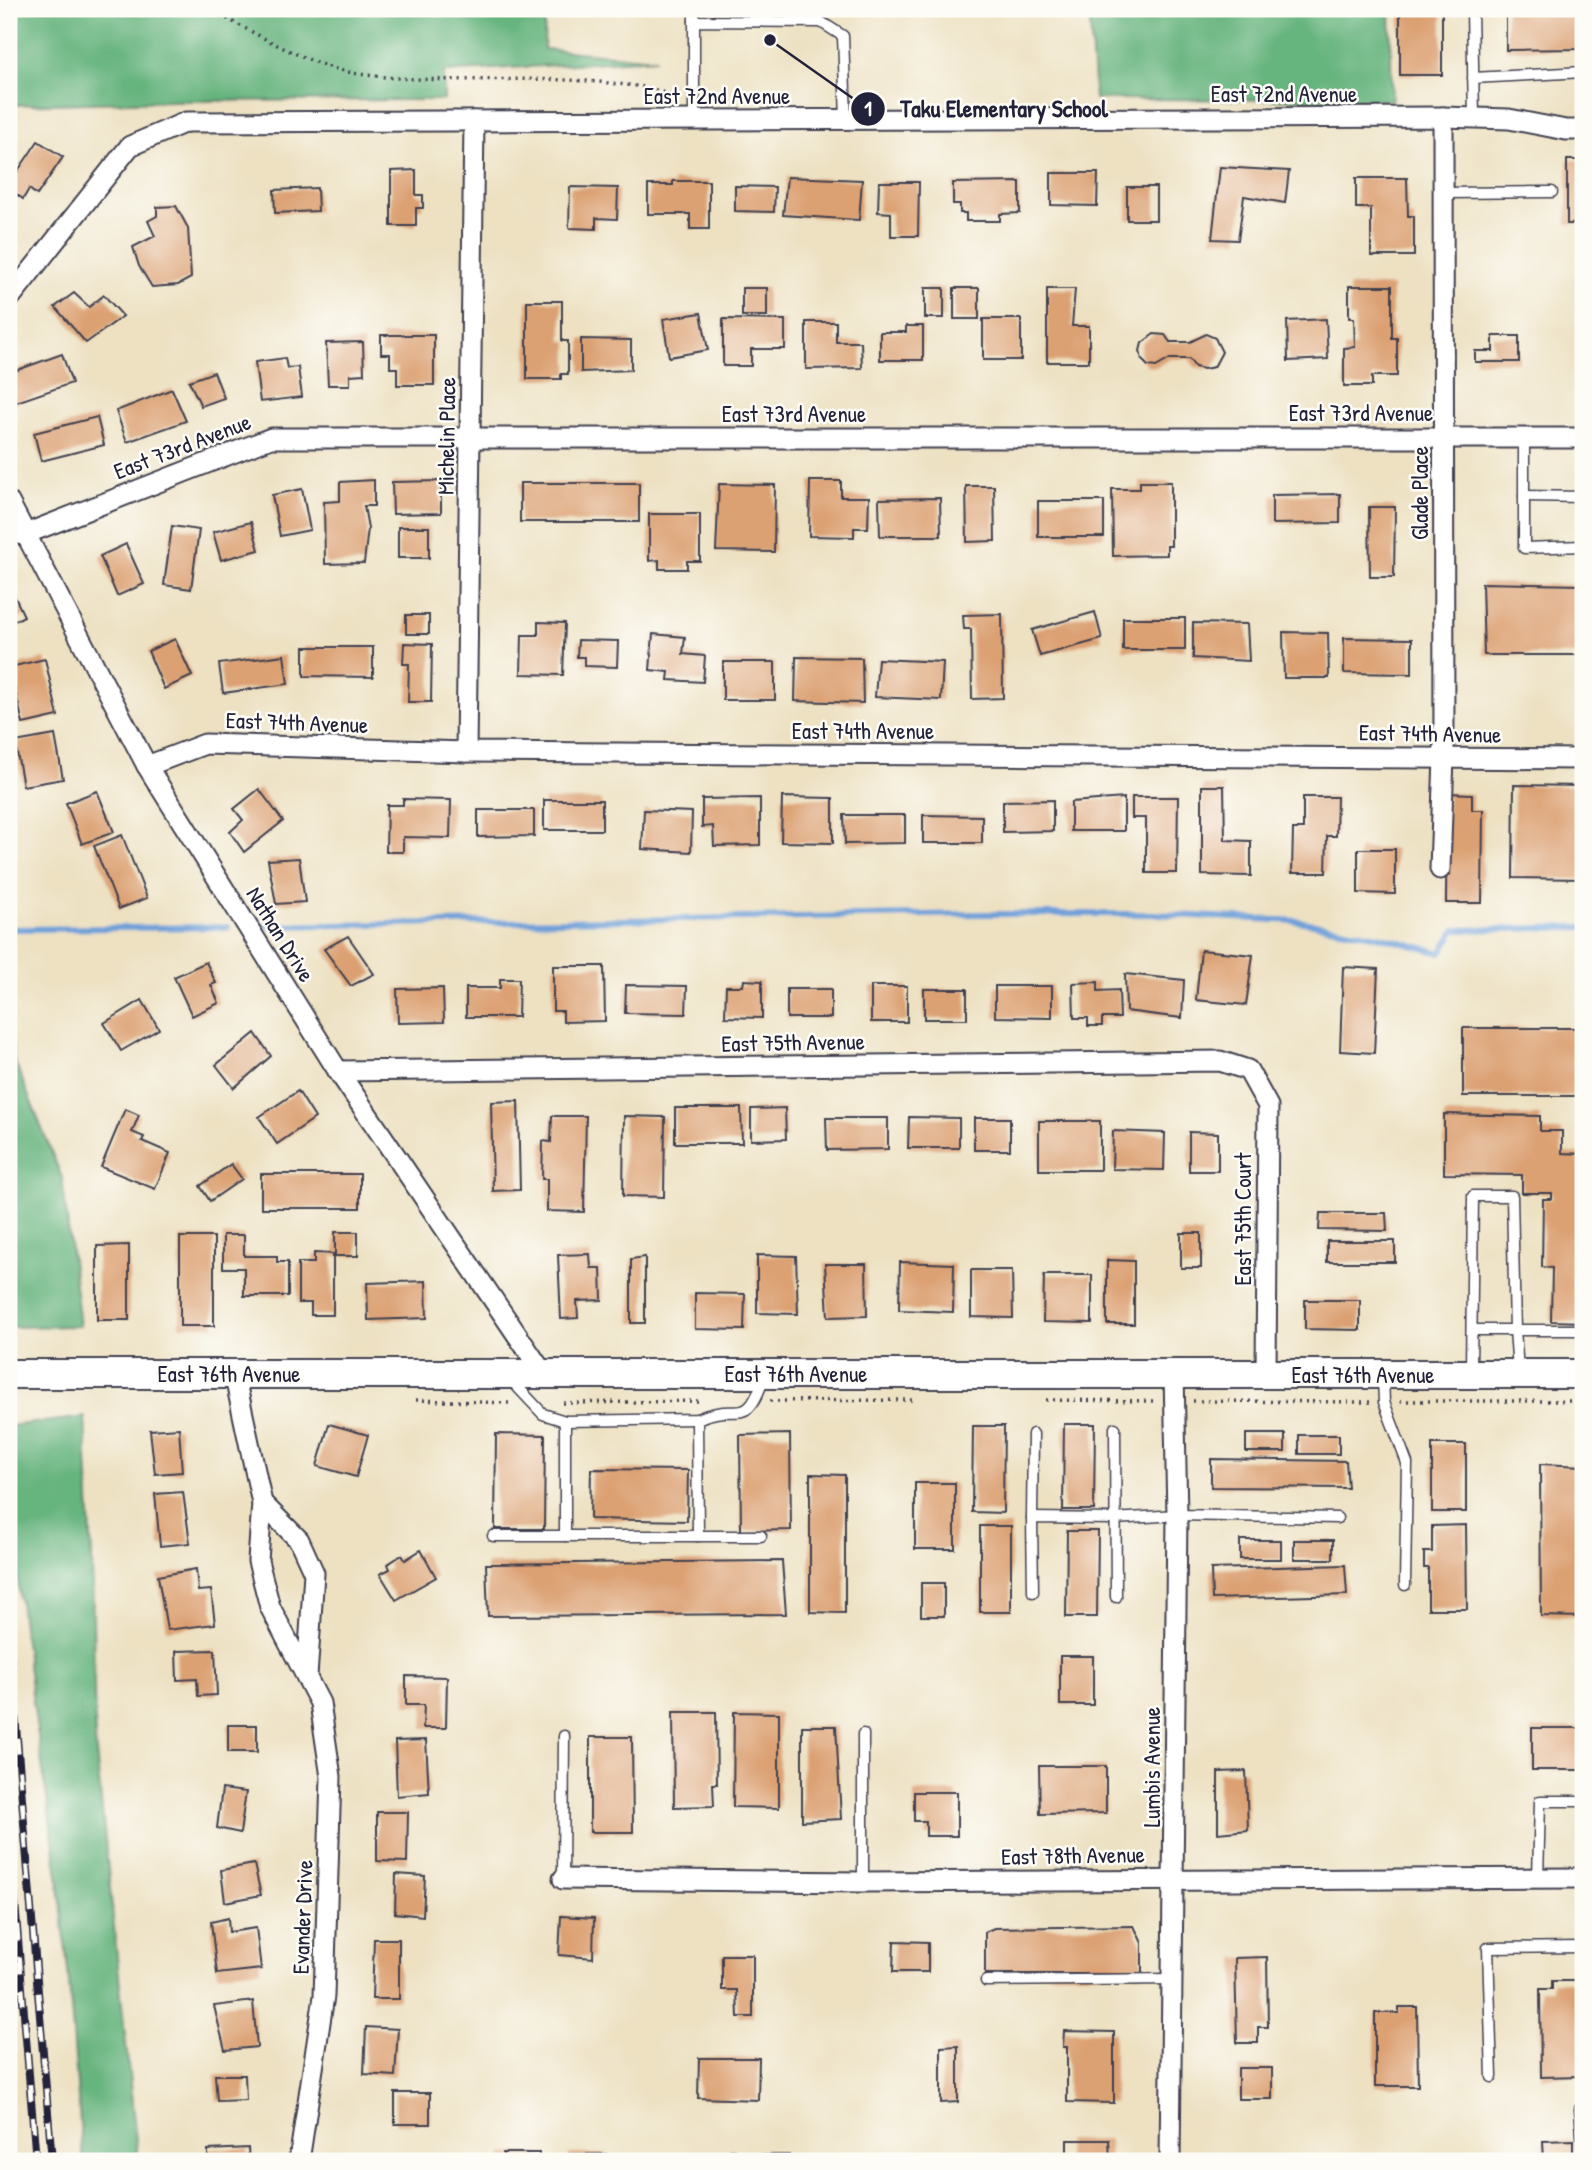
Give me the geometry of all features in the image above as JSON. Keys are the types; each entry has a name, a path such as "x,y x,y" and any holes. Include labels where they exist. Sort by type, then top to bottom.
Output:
{"street":[{"name":"East 72nd Avenue","path":"9,299 130,146 186,122 1443,117 1509,119 1566,130 1583,130"},
{"name":"Glade Place","path":"1440,869 1444,757 1443,117"},
{"name":"Michelin Place","path":"466,752 474,121"},
{"name":"East 73rd Avenue","path":"23,535 271,438 1583,438"},
{"name":"Nathan Drive","path":"9,502 23,535 147,766 338,1072 543,1373"},
{"name":"East 74th Avenue","path":"147,766 205,744 466,752 1583,759"},
{"name":"East 75th Avenue","path":"338,1072 1220,1061 1248,1070"},
{"name":"East 75th Court","path":"1248,1070 1268,1106 1266,1374"},
{"name":"Evander Drive","path":"234,1373 262,1503 258,1561 270,1607 320,1703 331,1777 324,1996 299,2161"},
{"name":"East 76th Avenue","path":"9,1374 765,1373 1174,1388 1266,1374 1583,1374"},
{"name":"Lumbis Avenue","path":"1170,2161 1177,1516 1174,1388"},
{"name":"Evander Drive","path":"262,1503 299,1540 314,1573 307,1677"},
{"name":"East 78th Avenue","path":"563,1879 863,1882 1583,1878"}],"lane":[{"path":"694,9 694,120"},
{"path":"1472,9 1474,118"},
{"path":"694,21 821,22 843,36 846,119"},
{"path":"1473,78 1583,72"},
{"path":"1443,193 1552,192"},
{"path":"1524,437 1524,548 1583,546"},
{"path":"1524,496 1583,497"},
{"path":"1471,1374 1472,1196 1512,1196 1518,1374"},
{"path":"1472,1330 1583,1330"},
{"path":"505,1373 543,1414 565,1422 697,1419 717,1412 747,1410 757,1401 765,1373"},
{"path":"1382,1374 1384,1402 1407,1463 1405,1585"},
{"path":"697,1419 698,1536"},
{"path":"565,1422 565,1536"},
{"path":"1115,1428 1116,1597"},
{"path":"1033,1434 1033,1592"},
{"path":"1032,1518 1337,1518"},
{"path":"493,1536 761,1536"},
{"path":"863,1734 863,1882"},
{"path":"563,1879 564,1736"},
{"path":"1538,1878 1540,1801 1583,1801"},
{"path":"1492,2077 1488,1948 1583,1947"},
{"path":"986,1981 1173,1979"},
{"path":"1583,2109 1580,2109 1583,2148"}],"path":[{"path":"208,9 332,69 396,78 578,80 658,88 675,99"},
{"path":"1042,1400 1174,1388 1384,1402 1583,1401"},
{"path":"415,1400 531,1404 703,1401"},
{"path":"757,1401 920,1400"}],"green space":[{"path":"9,9 545,9 544,49 656,59 444,72 444,100 173,101 9,105"},
{"path":"1089,9 1390,9 1392,100 1095,99"},
{"path":"9,1025 14,1060 62,1178 80,1326 9,1327"},
{"path":"85,1417 92,1558 95,1742 138,2161 83,2161 62,1914 23,1630 13,1528 9,1426"}],"building":[{"path":"1400,9 1442,9 1442,75 1400,75"},
{"path":"1506,9 1583,9 1583,49 1506,50"},
{"path":"38,141 63,157 37,195 29,189 23,199 9,189 9,184"},
{"path":"1567,160 1583,160 1583,224 1567,224"},
{"path":"1220,167 1289,171 1285,203 1244,196 1238,240 1212,239"},
{"path":"416,170 416,195 423,195 423,208 416,208 416,226 391,226 391,171"},
{"path":"1051,173 1098,173 1097,206 1051,205"},
{"path":"787,177 862,180 859,220 783,215"},
{"path":"1356,178 1407,178 1408,216 1414,216 1414,256 1371,256 1371,208 1356,208"},
{"path":"673,181 709,181 709,229 690,229 690,214 648,214 648,185 673,185"},
{"path":"879,182 919,182 918,236 891,236 891,213 878,212"},
{"path":"1020,182 1020,213 1000,214 1000,221 966,221 966,213 960,213 960,204 953,204 953,183"},
{"path":"735,186 775,187 774,212 735,211"},
{"path":"570,187 618,188 617,219 596,218 596,229 569,228"},
{"path":"1127,187 1156,187 1156,220 1127,220"},
{"path":"317,188 318,211 275,213 274,190"},
{"path":"176,206 188,228 191,278 178,285 152,287 139,266 133,247 155,236 148,221 157,216 157,207"},
{"path":"1349,286 1392,286 1392,338 1397,338 1397,376 1372,376 1372,386 1344,386 1344,348 1355,347 1354,318 1349,318"},
{"path":"742,288 767,288 767,316 742,316"},
{"path":"925,288 944,288 944,318 925,318"},
{"path":"954,288 979,288 979,319 954,319"},
{"path":"1047,289 1075,289 1072,326 1089,326 1089,362 1047,362"},
{"path":"74,293 89,307 104,295 123,316 86,343 55,307"},
{"path":"527,301 562,301 562,341 568,341 568,374 561,374 561,379 527,379"},
{"path":"701,313 708,350 669,357 663,319"},
{"path":"723,319 785,320 785,349 751,349 751,366 723,366"},
{"path":"983,319 1021,319 1021,360 983,360"},
{"path":"1326,319 1328,359 1288,361 1287,321"},
{"path":"806,322 836,322 836,342 861,342 862,368 806,369"},
{"path":"906,326 923,326 923,360 880,360 880,332 906,332"},
{"path":"1154,334 1165,335 1170,342 1190,342 1206,334 1215,338 1222,352 1214,367 1204,369 1195,367 1189,359 1170,359 1156,367 1148,366 1142,360 1140,351 1142,343"},
{"path":"381,335 434,335 434,385 397,385 397,368 390,368 390,354 381,354"},
{"path":"1493,336 1519,336 1519,362 1475,362 1475,351 1493,351"},
{"path":"581,339 631,340 631,370 581,372"},
{"path":"363,342 364,374 350,375 350,385 328,385 326,343"},
{"path":"62,354 72,383 11,404 9,373"},
{"path":"285,358 287,368 298,367 302,397 260,402 255,362"},
{"path":"214,372 224,398 201,406 189,381"},
{"path":"172,389 186,421 127,442 116,411"},
{"path":"97,417 104,445 41,461 34,433"},
{"path":"374,480 374,506 364,506 368,528 364,563 325,564 324,502 340,501 340,482"},
{"path":"441,481 441,513 393,514 392,482"},
{"path":"810,481 841,481 841,497 869,497 868,528 854,528 854,537 809,536"},
{"path":"1140,482 1171,482 1171,546 1167,546 1167,555 1113,556 1112,489 1140,489"},
{"path":"520,483 639,483 639,522 520,522"},
{"path":"719,484 775,485 774,552 716,551"},
{"path":"966,486 994,486 995,541 967,542"},
{"path":"302,489 310,530 280,536 272,495"},
{"path":"1340,494 1340,523 1272,524 1272,495"},
{"path":"940,498 941,536 880,536 879,499"},
{"path":"1038,501 1104,501 1104,537 1038,537"},
{"path":"1369,507 1395,507 1394,577 1370,577"},
{"path":"649,514 700,514 700,561 687,561 687,569 659,569 659,560 649,561"},
{"path":"251,522 259,550 221,560 213,532"},
{"path":"172,526 199,530 191,589 164,585"},
{"path":"398,527 429,527 429,558 398,558"},
{"path":"126,544 144,584 117,596 100,556"},
{"path":"1482,583 1583,585 1583,655 1484,655"},
{"path":"14,595 24,616 9,624 9,597"},
{"path":"1095,612 1102,639 1040,656 1032,630"},
{"path":"1002,614 1003,698 972,699 971,629 964,629 963,615"},
{"path":"406,615 429,615 429,634 406,634"},
{"path":"1123,618 1185,618 1185,650 1123,650"},
{"path":"538,622 565,623 563,675 521,674 522,635 538,635"},
{"path":"1193,623 1247,624 1249,661 1193,658"},
{"path":"1283,632 1328,633 1329,678 1284,678"},
{"path":"653,634 685,637 683,654 705,656 703,682 668,680 669,672 650,670"},
{"path":"1344,638 1412,639 1412,674 1344,673"},
{"path":"175,639 192,676 164,689 148,651"},
{"path":"578,640 618,641 617,667 584,666 584,657 577,657"},
{"path":"404,643 432,644 431,702 408,702 409,664 403,664"},
{"path":"304,647 373,647 373,677 304,676"},
{"path":"284,655 288,684 223,693 219,664"},
{"path":"796,657 862,658 863,703 795,701"},
{"path":"45,659 58,716 23,724 10,667"},
{"path":"878,659 943,662 941,700 875,697"},
{"path":"723,662 775,662 775,700 723,700"},
{"path":"55,735 63,779 23,786 15,742"},
{"path":"1514,785 1583,786 1583,879 1513,878"},
{"path":"1202,786 1224,786 1225,840 1251,841 1251,876 1202,875"},
{"path":"259,789 283,821 244,852 230,832 243,820 234,809"},
{"path":"97,791 114,832 82,844 66,803"},
{"path":"1447,793 1472,794 1472,810 1483,810 1482,903 1446,903"},
{"path":"782,797 833,798 833,843 781,842"},
{"path":"1132,797 1178,797 1177,873 1146,873 1146,818 1132,818"},
{"path":"1303,797 1337,797 1336,836 1327,836 1326,873 1292,873 1293,829 1303,829"},
{"path":"760,798 760,845 714,846 713,826 702,827 702,799"},
{"path":"1124,798 1124,831 1071,831 1071,802"},
{"path":"403,799 451,800 450,838 403,837 403,852 386,852 387,805 403,805"},
{"path":"544,800 602,800 602,830 544,830"},
{"path":"1053,800 1053,831 1003,832 1003,801"},
{"path":"478,810 534,810 534,836 478,837"},
{"path":"644,810 692,812 691,852 642,849"},
{"path":"844,815 905,815 905,843 845,844"},
{"path":"923,815 982,816 982,843 923,843"},
{"path":"122,835 147,898 119,909 94,846"},
{"path":"1358,849 1395,849 1395,894 1358,893"},
{"path":"299,858 305,902 276,904 268,860"},
{"path":"348,936 374,974 351,986 324,949"},
{"path":"1201,950 1253,955 1246,1005 1196,1000"},
{"path":"206,962 216,983 211,985 219,1003 192,1016 174,977"},
{"path":"553,966 604,966 605,1021 563,1022 563,1011 553,1011"},
{"path":"1343,967 1378,969 1374,1053 1340,1051"},
{"path":"1125,974 1184,980 1182,1018 1126,1011"},
{"path":"500,979 519,979 518,1017 466,1017 466,988 500,988"},
{"path":"744,980 762,981 762,1018 725,1017 726,986 743,986"},
{"path":"1098,982 1098,991 1119,990 1120,1018 1102,1018 1102,1026 1088,1026 1088,1018 1074,1018 1073,983"},
{"path":"626,985 687,986 686,1014 625,1013"},
{"path":"871,986 907,986 907,1022 871,1022"},
{"path":"995,986 1052,986 1052,1018 995,1017"},
{"path":"443,988 444,1022 398,1023 397,989"},
{"path":"787,989 831,989 831,1018 787,1018"},
{"path":"924,989 967,989 967,1019 924,1019"},
{"path":"142,1000 159,1029 121,1051 104,1023"},
{"path":"1463,1028 1583,1028 1583,1096 1463,1096"},
{"path":"255,1033 271,1056 234,1088 216,1065"},
{"path":"298,1091 315,1118 277,1144 259,1117"},
{"path":"518,1101 520,1190 493,1191 491,1102"},
{"path":"675,1108 741,1108 742,1143 675,1143"},
{"path":"785,1108 786,1139 751,1140 751,1109"},
{"path":"125,1109 139,1115 132,1132 144,1137 142,1141 170,1153 155,1189 101,1167"},
{"path":"1444,1114 1540,1116 1540,1131 1562,1131 1562,1153 1583,1154 1583,1322 1551,1321 1552,1268 1542,1267 1543,1199 1552,1199 1552,1193 1522,1193 1522,1175 1444,1174"},
{"path":"552,1116 586,1116 584,1212 547,1211 547,1179 542,1179 543,1141 551,1142"},
{"path":"624,1116 665,1117 664,1197 623,1196"},
{"path":"909,1117 959,1118 959,1148 908,1148"},
{"path":"826,1118 888,1118 888,1149 827,1150"},
{"path":"974,1118 1010,1118 1010,1150 974,1150"},
{"path":"1039,1121 1100,1121 1100,1170 1039,1170"},
{"path":"1113,1131 1165,1133 1164,1170 1112,1169"},
{"path":"1189,1132 1218,1133 1218,1171 1189,1171"},
{"path":"231,1164 242,1179 210,1201 200,1186"},
{"path":"261,1174 360,1174 360,1208 261,1208"},
{"path":"1320,1213 1386,1213 1387,1231 1319,1230"},
{"path":"335,1232 358,1232 358,1256 333,1256 333,1315 311,1315 311,1303 298,1303 298,1263 314,1263 314,1253 335,1254"},
{"path":"1181,1233 1201,1233 1201,1268 1181,1268"},
{"path":"223,1235 244,1235 244,1256 277,1256 277,1262 288,1262 288,1296 244,1296 244,1268 223,1268"},
{"path":"180,1237 214,1237 214,1326 180,1326"},
{"path":"1327,1241 1395,1241 1395,1262 1327,1262"},
{"path":"129,1245 129,1320 97,1320 97,1246"},
{"path":"590,1254 591,1268 601,1268 602,1300 577,1301 578,1318 561,1319 558,1255"},
{"path":"757,1255 796,1256 798,1314 757,1313"},
{"path":"645,1257 645,1323 631,1323 631,1259"},
{"path":"1107,1260 1134,1261 1134,1324 1107,1324"},
{"path":"900,1262 954,1264 953,1312 899,1310"},
{"path":"825,1264 866,1264 867,1316 828,1317"},
{"path":"971,1270 1012,1270 1013,1318 971,1317"},
{"path":"1044,1275 1092,1275 1092,1323 1043,1322"},
{"path":"426,1281 427,1318 368,1320 367,1283"},
{"path":"695,1293 745,1294 744,1330 695,1329"},
{"path":"1305,1300 1360,1300 1360,1330 1305,1329"},
{"path":"329,1424 368,1435 356,1477 317,1466"},
{"path":"1064,1424 1095,1424 1094,1510 1063,1510"},
{"path":"973,1426 1004,1426 1003,1513 972,1512"},
{"path":"179,1428 182,1472 155,1474 150,1430"},
{"path":"496,1434 545,1435 544,1529 495,1529"},
{"path":"790,1434 791,1530 741,1531 740,1435"},
{"path":"1246,1434 1285,1434 1285,1452 1246,1452"},
{"path":"1299,1435 1339,1435 1339,1454 1299,1454"},
{"path":"1432,1444 1466,1444 1466,1512 1432,1512"},
{"path":"1211,1459 1346,1461 1348,1488 1211,1487"},
{"path":"1540,1464 1583,1466 1583,1617 1541,1616"},
{"path":"591,1469 688,1470 687,1521 590,1519"},
{"path":"810,1474 845,1475 845,1613 810,1612"},
{"path":"915,1483 955,1483 955,1549 915,1549"},
{"path":"183,1492 190,1543 160,1546 155,1494"},
{"path":"1466,1525 1467,1609 1428,1609 1428,1568 1424,1568 1424,1552 1432,1552 1432,1526"},
{"path":"980,1526 1011,1526 1011,1612 980,1612"},
{"path":"1067,1531 1098,1531 1097,1617 1066,1617"},
{"path":"1240,1540 1281,1540 1281,1559 1240,1559"},
{"path":"1294,1540 1333,1540 1333,1559 1294,1559"},
{"path":"421,1550 436,1577 396,1600 380,1574 390,1569 388,1564 402,1555 405,1560"},
{"path":"782,1561 786,1614 488,1616 486,1564"},
{"path":"1345,1565 1347,1595 1212,1599 1211,1569"},
{"path":"196,1569 198,1591 211,1590 215,1624 167,1630 158,1576"},
{"path":"921,1583 944,1583 944,1616 921,1616"},
{"path":"215,1650 217,1695 198,1696 197,1679 177,1680 176,1651"},
{"path":"1060,1656 1093,1656 1093,1705 1060,1705"},
{"path":"406,1676 447,1677 446,1728 423,1728 424,1705 406,1705"},
{"path":"673,1712 716,1712 717,1784 713,1784 714,1806 674,1807"},
{"path":"734,1712 779,1713 779,1808 733,1807"},
{"path":"228,1725 257,1725 257,1752 228,1752"},
{"path":"802,1726 836,1726 841,1819 802,1821"},
{"path":"1532,1728 1583,1728 1583,1770 1532,1770"},
{"path":"590,1737 632,1737 633,1832 590,1832"},
{"path":"426,1740 429,1793 397,1796 395,1741"},
{"path":"1039,1766 1106,1766 1106,1813 1040,1814"},
{"path":"1246,1771 1248,1830 1218,1833 1218,1772"},
{"path":"222,1789 246,1792 240,1833 217,1828"},
{"path":"914,1792 957,1792 957,1836 926,1836 926,1821 914,1821"},
{"path":"377,1812 408,1812 407,1862 377,1861"},
{"path":"254,1864 261,1895 225,1902 221,1870"},
{"path":"396,1874 425,1876 423,1916 395,1913"},
{"path":"561,1916 594,1918 593,1958 559,1955"},
{"path":"228,1918 229,1932 256,1928 261,1969 217,1974 211,1922"},
{"path":"1134,1926 1142,1943 1142,1974 985,1974 985,1932 994,1928"},
{"path":"374,1939 399,1939 399,1999 372,1999"},
{"path":"894,1941 928,1942 928,1972 893,1972"},
{"path":"722,1955 753,1955 753,2017 738,2017 737,1990 722,1990"},
{"path":"1267,1957 1268,2027 1258,2027 1258,2043 1237,2043 1235,1958"},
{"path":"1552,1981 1583,1981 1583,2076 1541,2077 1540,1989 1552,1989"},
{"path":"253,2001 257,2047 225,2050 214,2006"},
{"path":"1399,2007 1417,2007 1418,2086 1375,2086 1375,2013 1399,2013"},
{"path":"366,2027 398,2029 395,2076 364,2074"},
{"path":"1064,2031 1114,2032 1114,2103 1067,2102 1067,2047 1063,2047"},
{"path":"958,2046 958,2102 941,2103 941,2047"},
{"path":"699,2058 759,2058 758,2100 698,2098"},
{"path":"1238,2068 1272,2068 1272,2099 1238,2099"},
{"path":"215,2075 245,2075 246,2100 217,2101"},
{"path":"395,2093 430,2093 430,2124 395,2124"},
{"path":"1067,2140 1109,2140 1110,2161 1067,2161"},
{"path":"1573,2140 1573,2161 1544,2161 1543,2141"},
{"path":"248,2148 249,2161 208,2161 208,2150"},
{"path":"503,2153 539,2153 539,2161 503,2161"},
{"path":"569,2154 607,2154 607,2161 570,2161"},
{"path":"756,2155 789,2155 789,2161 756,2161"},
{"path":"988,2155 1009,2155 1009,2161 988,2161"}],"waterway":[{"path":"266,926 979,914 1153,914 1298,921 1378,936 1441,953 1455,930 1583,927"},
{"path":"9,929 228,927"}],"railway":[{"path":"9,1642 52,2161"},
{"path":"9,1829 36,2161"}],"place":[{"name":"Taku Elementary School","path":"770,40"}]}
